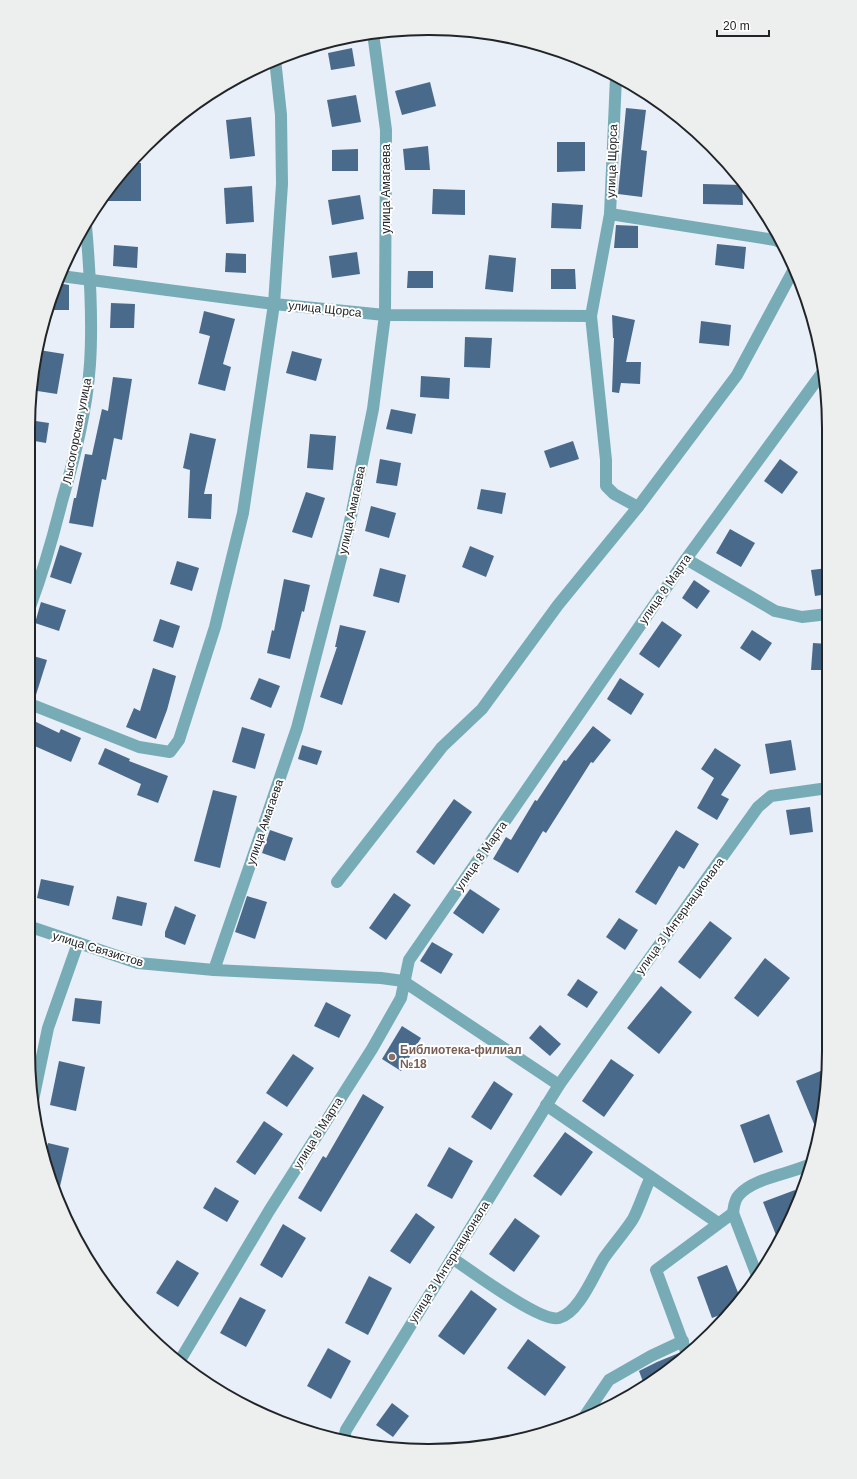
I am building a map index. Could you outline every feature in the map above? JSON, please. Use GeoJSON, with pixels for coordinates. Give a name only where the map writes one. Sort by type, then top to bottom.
{"type":"FeatureCollection","features":[{"type":"Feature","properties":{"kind":"street","name":"улица Амагаева"},"geometry":{"type":"LineString","coordinates":[[214,970],[297,728],[348,531],[373,409],[385,315],[386,130],[374,39]]}},
{"type":"Feature","properties":{"kind":"street"},"geometry":{"type":"LineString","coordinates":[[35,706],[140,747],[170,752],[179,740],[215,627],[243,513],[274,304],[282,184],[281,115],[276,66]]}},
{"type":"Feature","properties":{"kind":"street","name":"улица Щорса"},"geometry":{"type":"LineString","coordinates":[[616,83],[610,214],[591,316],[606,460],[606,486],[614,494],[638,507]]}},
{"type":"Feature","properties":{"kind":"street"},"geometry":{"type":"LineString","coordinates":[[610,214],[773,240]]}},
{"type":"Feature","properties":{"kind":"street","name":"Лысогорская улица"},"geometry":{"type":"LineString","coordinates":[[35,594],[43,572],[71,470],[83,415],[90,365],[91,280],[87,234]]}},
{"type":"Feature","properties":{"kind":"street"},"geometry":{"type":"LineString","coordinates":[[337,882],[442,747],[482,709],[558,605],[638,507],[737,374],[791,275]]}},
{"type":"Feature","properties":{"kind":"street","name":"улица Щорса"},"geometry":{"type":"LineString","coordinates":[[66,277],[274,304],[385,315],[591,316]]}},
{"type":"Feature","properties":{"kind":"street","name":"улица 8 Марта"},"geometry":{"type":"LineString","coordinates":[[182,1357],[269,1211],[372,1049],[400,998],[409,960],[686,559],[819,377]]}},
{"type":"Feature","properties":{"kind":"street"},"geometry":{"type":"LineString","coordinates":[[686,559],[775,611],[802,616],[822,614]]}},
{"type":"Feature","properties":{"kind":"street","name":"улица 3 Интернационала"},"geometry":{"type":"LineString","coordinates":[[345,1435],[346,1430],[559,1085],[758,807],[771,796],[822,789]]}},
{"type":"Feature","properties":{"kind":"street","name":"улица Связистов"},"geometry":{"type":"LineString","coordinates":[[35,929],[138,963],[214,970],[381,978],[403,981]]}},
{"type":"Feature","properties":{"kind":"street"},"geometry":{"type":"LineString","coordinates":[[37,1083],[48,1028],[78,943]]}},
{"type":"Feature","properties":{"kind":"street"},"geometry":{"type":"LineString","coordinates":[[403,981],[559,1085]]}},
{"type":"Feature","properties":{"kind":"street"},"geometry":{"type":"LineString","coordinates":[[546,1105],[718,1224]]}},
{"type":"Feature","properties":{"kind":"street"},"geometry":{"type":"LineString","coordinates":[[686,1348],[656,1270],[733,1213],[738,1196],[744,1190],[755,1184],[804,1166]]}},
{"type":"Feature","properties":{"kind":"street"},"geometry":{"type":"LineString","coordinates":[[452,1258],[532,1310],[547,1318],[559,1319],[570,1312],[577,1303],[605,1258],[633,1218],[651,1177]]}},
{"type":"Feature","properties":{"kind":"street"},"geometry":{"type":"LineString","coordinates":[[733,1213],[755,1270]]}},
{"type":"Feature","properties":{"kind":"street"},"geometry":{"type":"LineString","coordinates":[[598,1405],[609,1380],[651,1356],[683,1341]]}},
{"type":"Feature","properties":{"kind":"building"},"geometry":{"type":"Polygon","coordinates":[[[352,48],[355,66],[331,70],[328,53],[352,48]]]}},
{"type":"Feature","properties":{"kind":"building"},"geometry":{"type":"Polygon","coordinates":[[[430,82],[436,106],[402,115],[395,91],[430,82]]]}},
{"type":"Feature","properties":{"kind":"building"},"geometry":{"type":"Polygon","coordinates":[[[356,95],[361,122],[332,127],[327,100],[356,95]]]}},
{"type":"Feature","properties":{"kind":"building"},"geometry":{"type":"Polygon","coordinates":[[[626,108],[646,110],[641,150],[647,151],[642,197],[618,194],[626,108]]]}},
{"type":"Feature","properties":{"kind":"building"},"geometry":{"type":"Polygon","coordinates":[[[251,117],[255,156],[230,159],[226,120],[251,117]]]}},
{"type":"Feature","properties":{"kind":"building"},"geometry":{"type":"Polygon","coordinates":[[[557,142],[585,142],[585,171],[557,172],[557,142]]]}},
{"type":"Feature","properties":{"kind":"building"},"geometry":{"type":"Polygon","coordinates":[[[428,146],[430,170],[405,170],[403,149],[428,146]]]}},
{"type":"Feature","properties":{"kind":"building"},"geometry":{"type":"Polygon","coordinates":[[[358,149],[358,171],[332,171],[332,150],[358,149]]]}},
{"type":"Feature","properties":{"kind":"building"},"geometry":{"type":"Polygon","coordinates":[[[138,163],[141,163],[141,201],[107,201],[138,163]]]}},
{"type":"Feature","properties":{"kind":"building"},"geometry":{"type":"Polygon","coordinates":[[[703,184],[738,185],[742,191],[743,205],[703,204],[703,184]]]}},
{"type":"Feature","properties":{"kind":"building"},"geometry":{"type":"Polygon","coordinates":[[[252,186],[254,222],[226,224],[224,188],[252,186]]]}},
{"type":"Feature","properties":{"kind":"building"},"geometry":{"type":"Polygon","coordinates":[[[433,189],[465,190],[465,215],[432,214],[433,189]]]}},
{"type":"Feature","properties":{"kind":"building"},"geometry":{"type":"Polygon","coordinates":[[[360,195],[364,219],[332,225],[328,200],[360,195]]]}},
{"type":"Feature","properties":{"kind":"building"},"geometry":{"type":"Polygon","coordinates":[[[552,203],[583,205],[581,229],[551,228],[552,203]]]}},
{"type":"Feature","properties":{"kind":"building"},"geometry":{"type":"Polygon","coordinates":[[[616,225],[638,226],[638,248],[614,248],[616,225]]]}},
{"type":"Feature","properties":{"kind":"building"},"geometry":{"type":"Polygon","coordinates":[[[717,244],[746,247],[744,269],[715,265],[717,244]]]}},
{"type":"Feature","properties":{"kind":"building"},"geometry":{"type":"Polygon","coordinates":[[[114,245],[138,247],[137,268],[113,266],[114,245]]]}},
{"type":"Feature","properties":{"kind":"building"},"geometry":{"type":"Polygon","coordinates":[[[357,252],[360,274],[332,278],[329,256],[357,252]]]}},
{"type":"Feature","properties":{"kind":"building"},"geometry":{"type":"Polygon","coordinates":[[[226,253],[246,254],[246,273],[225,272],[226,253]]]}},
{"type":"Feature","properties":{"kind":"building"},"geometry":{"type":"Polygon","coordinates":[[[489,255],[516,258],[513,292],[485,289],[489,255]]]}},
{"type":"Feature","properties":{"kind":"building"},"geometry":{"type":"Polygon","coordinates":[[[551,269],[575,269],[576,289],[551,289],[551,269]]]}},
{"type":"Feature","properties":{"kind":"building"},"geometry":{"type":"Polygon","coordinates":[[[408,271],[433,271],[433,288],[407,288],[408,271]]]}},
{"type":"Feature","properties":{"kind":"building"},"geometry":{"type":"Polygon","coordinates":[[[63,284],[69,285],[69,310],[53,310],[63,284]]]}},
{"type":"Feature","properties":{"kind":"building"},"geometry":{"type":"Polygon","coordinates":[[[111,303],[135,304],[134,328],[110,328],[111,303]]]}},
{"type":"Feature","properties":{"kind":"building"},"geometry":{"type":"Polygon","coordinates":[[[204,311],[235,319],[223,364],[231,367],[225,391],[198,384],[210,336],[199,333],[204,311]]]}},
{"type":"Feature","properties":{"kind":"building"},"geometry":{"type":"Polygon","coordinates":[[[612,315],[635,320],[626,362],[641,362],[640,384],[621,383],[619,393],[612,392],[614,338],[612,315]]]}},
{"type":"Feature","properties":{"kind":"building"},"geometry":{"type":"Polygon","coordinates":[[[701,321],[731,325],[729,346],[699,343],[701,321]]]}},
{"type":"Feature","properties":{"kind":"building"},"geometry":{"type":"Polygon","coordinates":[[[465,337],[492,338],[490,368],[464,367],[465,337]]]}},
{"type":"Feature","properties":{"kind":"building"},"geometry":{"type":"Polygon","coordinates":[[[43,351],[64,354],[57,394],[37,391],[43,351]]]}},
{"type":"Feature","properties":{"kind":"building"},"geometry":{"type":"Polygon","coordinates":[[[292,351],[322,359],[316,381],[286,373],[292,351]]]}},
{"type":"Feature","properties":{"kind":"building"},"geometry":{"type":"Polygon","coordinates":[[[421,376],[450,378],[449,399],[420,397],[421,376]]]}},
{"type":"Feature","properties":{"kind":"building"},"geometry":{"type":"Polygon","coordinates":[[[113,377],[132,379],[122,440],[114,438],[106,480],[102,479],[93,527],[69,523],[85,454],[92,455],[102,409],[108,411],[113,377]]]}},
{"type":"Feature","properties":{"kind":"building"},"geometry":{"type":"Polygon","coordinates":[[[391,409],[416,414],[412,434],[386,429],[391,409]]]}},
{"type":"Feature","properties":{"kind":"building"},"geometry":{"type":"Polygon","coordinates":[[[35,421],[49,423],[46,443],[35,441],[35,421]]]}},
{"type":"Feature","properties":{"kind":"building"},"geometry":{"type":"Polygon","coordinates":[[[190,433],[216,439],[204,494],[212,494],[211,519],[188,518],[190,470],[183,468],[190,433]]]}},
{"type":"Feature","properties":{"kind":"building"},"geometry":{"type":"Polygon","coordinates":[[[310,434],[336,436],[333,470],[307,468],[310,434]]]}},
{"type":"Feature","properties":{"kind":"building"},"geometry":{"type":"Polygon","coordinates":[[[573,441],[579,459],[550,468],[544,451],[573,441]]]}},
{"type":"Feature","properties":{"kind":"building"},"geometry":{"type":"Polygon","coordinates":[[[380,459],[401,463],[397,486],[376,483],[380,459]]]}},
{"type":"Feature","properties":{"kind":"building"},"geometry":{"type":"Polygon","coordinates":[[[780,459],[798,472],[782,494],[764,481],[780,459]]]}},
{"type":"Feature","properties":{"kind":"building"},"geometry":{"type":"Polygon","coordinates":[[[481,489],[506,493],[502,514],[477,509],[481,489]]]}},
{"type":"Feature","properties":{"kind":"building"},"geometry":{"type":"Polygon","coordinates":[[[306,492],[325,498],[312,538],[292,532],[306,492]]]}},
{"type":"Feature","properties":{"kind":"building"},"geometry":{"type":"Polygon","coordinates":[[[371,506],[396,513],[389,538],[365,531],[371,506]]]}},
{"type":"Feature","properties":{"kind":"building"},"geometry":{"type":"Polygon","coordinates":[[[730,529],[755,543],[741,567],[716,553],[730,529]]]}},
{"type":"Feature","properties":{"kind":"building"},"geometry":{"type":"Polygon","coordinates":[[[60,545],[82,553],[71,584],[50,577],[60,545]]]}},
{"type":"Feature","properties":{"kind":"building"},"geometry":{"type":"Polygon","coordinates":[[[470,546],[494,556],[486,577],[462,567],[470,546]]]}},
{"type":"Feature","properties":{"kind":"building"},"geometry":{"type":"Polygon","coordinates":[[[177,561],[199,568],[192,591],[170,584],[177,561]]]}},
{"type":"Feature","properties":{"kind":"building"},"geometry":{"type":"Polygon","coordinates":[[[380,568],[406,575],[399,603],[373,596],[380,568]]]}},
{"type":"Feature","properties":{"kind":"building"},"geometry":{"type":"Polygon","coordinates":[[[822,569],[822,595],[815,596],[811,570],[822,569]]]}},
{"type":"Feature","properties":{"kind":"building"},"geometry":{"type":"Polygon","coordinates":[[[284,579],[310,585],[304,612],[302,611],[290,659],[267,653],[272,630],[274,631],[284,579]]]}},
{"type":"Feature","properties":{"kind":"building"},"geometry":{"type":"Polygon","coordinates":[[[694,580],[710,591],[697,609],[682,598],[694,580]]]}},
{"type":"Feature","properties":{"kind":"building"},"geometry":{"type":"Polygon","coordinates":[[[41,602],[66,610],[59,631],[35,623],[41,602]]]}},
{"type":"Feature","properties":{"kind":"building"},"geometry":{"type":"Polygon","coordinates":[[[160,619],[180,626],[173,648],[153,641],[160,619]]]}},
{"type":"Feature","properties":{"kind":"building"},"geometry":{"type":"Polygon","coordinates":[[[662,621],[682,635],[659,668],[639,654],[662,621]]]}},
{"type":"Feature","properties":{"kind":"building"},"geometry":{"type":"Polygon","coordinates":[[[340,625],[366,631],[342,705],[320,697],[337,647],[335,647],[340,625]]]}},
{"type":"Feature","properties":{"kind":"building"},"geometry":{"type":"Polygon","coordinates":[[[752,630],[772,643],[760,661],[740,648],[752,630]]]}},
{"type":"Feature","properties":{"kind":"building"},"geometry":{"type":"Polygon","coordinates":[[[813,643],[822,644],[822,670],[811,670],[813,643]]]}},
{"type":"Feature","properties":{"kind":"building"},"geometry":{"type":"Polygon","coordinates":[[[35,656],[47,660],[35,698],[35,656]]]}},
{"type":"Feature","properties":{"kind":"building"},"geometry":{"type":"Polygon","coordinates":[[[153,668],[176,676],[167,710],[156,739],[126,727],[134,708],[140,711],[153,668]]]}},
{"type":"Feature","properties":{"kind":"building"},"geometry":{"type":"Polygon","coordinates":[[[259,678],[280,686],[271,708],[250,699],[259,678]]]}},
{"type":"Feature","properties":{"kind":"building"},"geometry":{"type":"Polygon","coordinates":[[[620,678],[644,694],[631,715],[607,699],[620,678]]]}},
{"type":"Feature","properties":{"kind":"building"},"geometry":{"type":"Polygon","coordinates":[[[35,721],[59,733],[61,729],[81,738],[71,762],[35,746],[35,721]]]}},
{"type":"Feature","properties":{"kind":"building"},"geometry":{"type":"Polygon","coordinates":[[[593,726],[611,740],[593,763],[591,762],[546,833],[543,831],[518,873],[493,859],[506,837],[511,840],[535,800],[537,801],[564,760],[566,761],[593,726]]]}},
{"type":"Feature","properties":{"kind":"building"},"geometry":{"type":"Polygon","coordinates":[[[242,727],[265,734],[255,769],[232,762],[242,727]]]}},
{"type":"Feature","properties":{"kind":"building"},"geometry":{"type":"Polygon","coordinates":[[[791,740],[796,770],[770,774],[765,744],[791,740]]]}},
{"type":"Feature","properties":{"kind":"building"},"geometry":{"type":"Polygon","coordinates":[[[302,745],[322,751],[317,765],[298,759],[302,745]]]}},
{"type":"Feature","properties":{"kind":"building"},"geometry":{"type":"Polygon","coordinates":[[[105,748],[130,759],[129,761],[168,776],[158,803],[137,795],[141,784],[98,764],[105,748]]]}},
{"type":"Feature","properties":{"kind":"building"},"geometry":{"type":"Polygon","coordinates":[[[715,748],[741,765],[721,795],[729,799],[717,820],[697,808],[714,778],[701,769],[715,748]]]}},
{"type":"Feature","properties":{"kind":"building"},"geometry":{"type":"Polygon","coordinates":[[[213,790],[237,796],[220,868],[194,861],[213,790]]]}},
{"type":"Feature","properties":{"kind":"building"},"geometry":{"type":"Polygon","coordinates":[[[454,799],[472,812],[434,865],[416,852],[454,799]]]}},
{"type":"Feature","properties":{"kind":"building"},"geometry":{"type":"Polygon","coordinates":[[[810,807],[813,832],[790,835],[786,810],[810,807]]]}},
{"type":"Feature","properties":{"kind":"building"},"geometry":{"type":"Polygon","coordinates":[[[270,830],[293,838],[285,861],[262,853],[270,830]]]}},
{"type":"Feature","properties":{"kind":"building"},"geometry":{"type":"Polygon","coordinates":[[[676,830],[699,844],[684,869],[679,866],[656,905],[635,892],[676,830]]]}},
{"type":"Feature","properties":{"kind":"building"},"geometry":{"type":"Polygon","coordinates":[[[41,879],[74,886],[69,906],[37,898],[41,879]]]}},
{"type":"Feature","properties":{"kind":"building"},"geometry":{"type":"Polygon","coordinates":[[[470,889],[500,909],[483,934],[453,913],[470,889]]]}},
{"type":"Feature","properties":{"kind":"building"},"geometry":{"type":"Polygon","coordinates":[[[394,893],[411,905],[386,940],[369,928],[394,893]]]}},
{"type":"Feature","properties":{"kind":"building"},"geometry":{"type":"Polygon","coordinates":[[[117,896],[147,903],[142,926],[112,919],[117,896]]]}},
{"type":"Feature","properties":{"kind":"building"},"geometry":{"type":"Polygon","coordinates":[[[247,896],[267,902],[255,939],[235,932],[247,896]]]}},
{"type":"Feature","properties":{"kind":"building"},"geometry":{"type":"Polygon","coordinates":[[[175,906],[196,915],[185,945],[165,937],[165,932],[175,906]]]}},
{"type":"Feature","properties":{"kind":"building"},"geometry":{"type":"Polygon","coordinates":[[[619,918],[638,930],[625,950],[606,937],[619,918]]]}},
{"type":"Feature","properties":{"kind":"building"},"geometry":{"type":"Polygon","coordinates":[[[710,921],[732,938],[700,979],[678,962],[710,921]]]}},
{"type":"Feature","properties":{"kind":"building"},"geometry":{"type":"Polygon","coordinates":[[[432,942],[453,954],[441,974],[420,961],[432,942]]]}},
{"type":"Feature","properties":{"kind":"building"},"geometry":{"type":"Polygon","coordinates":[[[765,958],[790,978],[758,1017],[734,998],[765,958]]]}},
{"type":"Feature","properties":{"kind":"building"},"geometry":{"type":"Polygon","coordinates":[[[578,979],[598,992],[587,1008],[567,995],[578,979]]]}},
{"type":"Feature","properties":{"kind":"building"},"geometry":{"type":"Polygon","coordinates":[[[661,986],[692,1012],[659,1054],[627,1028],[661,986]]]}},
{"type":"Feature","properties":{"kind":"building"},"geometry":{"type":"Polygon","coordinates":[[[75,998],[102,1001],[100,1024],[72,1021],[75,998]]]}},
{"type":"Feature","properties":{"kind":"building"},"geometry":{"type":"Polygon","coordinates":[[[326,1002],[351,1015],[339,1038],[314,1026],[326,1002]]]}},
{"type":"Feature","properties":{"kind":"building"},"geometry":{"type":"Polygon","coordinates":[[[540,1025],[561,1044],[550,1056],[529,1038],[540,1025]]]}},
{"type":"Feature","properties":{"kind":"building"},"geometry":{"type":"Polygon","coordinates":[[[402,1026],[421,1038],[401,1071],[382,1059],[402,1026]]]}},
{"type":"Feature","properties":{"kind":"building"},"geometry":{"type":"Polygon","coordinates":[[[293,1054],[314,1068],[287,1107],[266,1093],[293,1054]]]}},
{"type":"Feature","properties":{"kind":"building"},"geometry":{"type":"Polygon","coordinates":[[[611,1059],[634,1075],[604,1117],[582,1101],[611,1059]]]}},
{"type":"Feature","properties":{"kind":"building"},"geometry":{"type":"Polygon","coordinates":[[[59,1061],[85,1067],[76,1111],[50,1105],[59,1061]]]}},
{"type":"Feature","properties":{"kind":"building"},"geometry":{"type":"Polygon","coordinates":[[[821,1071],[819,1102],[814,1125],[796,1081],[821,1071]]]}},
{"type":"Feature","properties":{"kind":"building"},"geometry":{"type":"Polygon","coordinates":[[[494,1081],[513,1094],[491,1130],[471,1117],[494,1081]]]}},
{"type":"Feature","properties":{"kind":"building"},"geometry":{"type":"Polygon","coordinates":[[[363,1094],[384,1107],[321,1212],[298,1198],[323,1156],[326,1158],[363,1094]]]}},
{"type":"Feature","properties":{"kind":"building"},"geometry":{"type":"Polygon","coordinates":[[[769,1114],[783,1152],[754,1163],[740,1125],[769,1114]]]}},
{"type":"Feature","properties":{"kind":"building"},"geometry":{"type":"Polygon","coordinates":[[[264,1121],[283,1134],[255,1175],[236,1162],[264,1121]]]}},
{"type":"Feature","properties":{"kind":"building"},"geometry":{"type":"Polygon","coordinates":[[[565,1132],[593,1152],[561,1196],[533,1176],[565,1132]]]}},
{"type":"Feature","properties":{"kind":"building"},"geometry":{"type":"Polygon","coordinates":[[[48,1143],[69,1148],[60,1187],[48,1152],[48,1143]]]}},
{"type":"Feature","properties":{"kind":"building"},"geometry":{"type":"Polygon","coordinates":[[[449,1147],[473,1161],[452,1199],[427,1186],[449,1147]]]}},
{"type":"Feature","properties":{"kind":"building"},"geometry":{"type":"Polygon","coordinates":[[[215,1187],[239,1201],[227,1222],[203,1208],[215,1187]]]}},
{"type":"Feature","properties":{"kind":"building"},"geometry":{"type":"Polygon","coordinates":[[[795,1190],[792,1201],[776,1234],[763,1202],[795,1190]]]}},
{"type":"Feature","properties":{"kind":"building"},"geometry":{"type":"Polygon","coordinates":[[[416,1213],[435,1227],[410,1264],[390,1251],[416,1213]]]}},
{"type":"Feature","properties":{"kind":"building"},"geometry":{"type":"Polygon","coordinates":[[[515,1218],[540,1236],[514,1272],[489,1254],[515,1218]]]}},
{"type":"Feature","properties":{"kind":"building"},"geometry":{"type":"Polygon","coordinates":[[[283,1224],[306,1238],[282,1278],[260,1265],[283,1224]]]}},
{"type":"Feature","properties":{"kind":"building"},"geometry":{"type":"Polygon","coordinates":[[[177,1260],[199,1273],[178,1307],[156,1293],[177,1260]]]}},
{"type":"Feature","properties":{"kind":"building"},"geometry":{"type":"Polygon","coordinates":[[[727,1265],[738,1293],[719,1315],[712,1318],[697,1277],[727,1265]]]}},
{"type":"Feature","properties":{"kind":"building"},"geometry":{"type":"Polygon","coordinates":[[[369,1276],[392,1288],[368,1335],[345,1323],[369,1276]]]}},
{"type":"Feature","properties":{"kind":"building"},"geometry":{"type":"Polygon","coordinates":[[[471,1290],[497,1309],[464,1355],[438,1336],[471,1290]]]}},
{"type":"Feature","properties":{"kind":"building"},"geometry":{"type":"Polygon","coordinates":[[[240,1297],[266,1310],[246,1347],[220,1333],[240,1297]]]}},
{"type":"Feature","properties":{"kind":"building"},"geometry":{"type":"Polygon","coordinates":[[[528,1339],[566,1367],[545,1396],[507,1368],[528,1339]]]}},
{"type":"Feature","properties":{"kind":"building"},"geometry":{"type":"Polygon","coordinates":[[[328,1348],[351,1361],[331,1399],[307,1386],[328,1348]]]}},
{"type":"Feature","properties":{"kind":"building"},"geometry":{"type":"Polygon","coordinates":[[[679,1353],[643,1381],[639,1371],[679,1353]]]}},
{"type":"Feature","properties":{"kind":"building"},"geometry":{"type":"Polygon","coordinates":[[[392,1403],[409,1416],[393,1437],[376,1425],[392,1403]]]}},
{"type":"Feature","properties":{"kind":"place","name":"Библиотека-филиал №18"},"geometry":{"type":"Point","coordinates":[392,1057]}}]}
